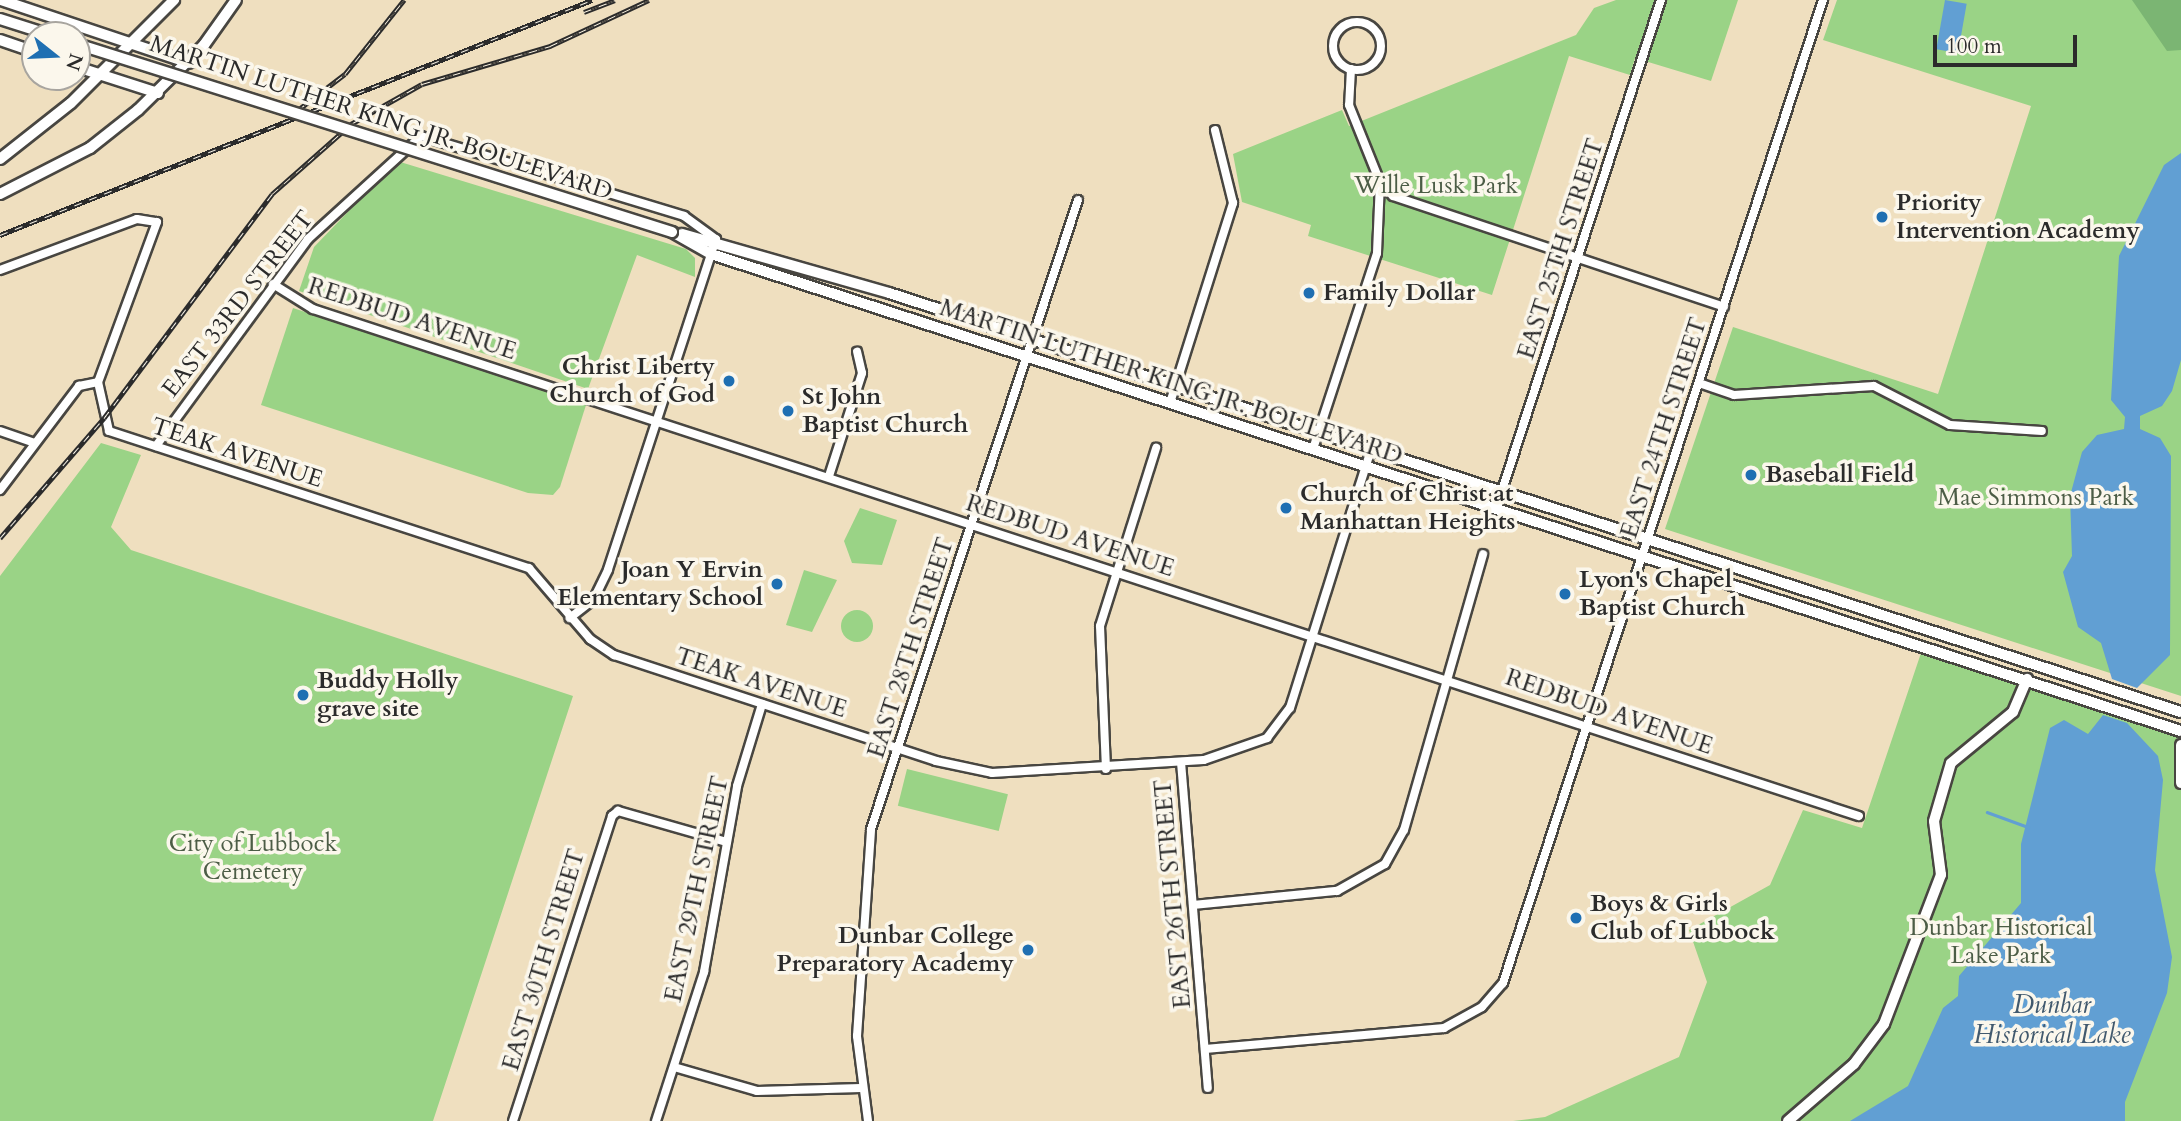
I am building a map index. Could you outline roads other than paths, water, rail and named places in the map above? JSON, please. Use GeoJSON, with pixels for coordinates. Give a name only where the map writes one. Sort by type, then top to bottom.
{"type":"FeatureCollection","features":[{"type":"Feature","properties":{"kind":"main road"},"geometry":{"type":"LineString","coordinates":[[1,0],[188,63]]}},
{"type":"Feature","properties":{"kind":"main road"},"geometry":{"type":"LineString","coordinates":[[0,159],[134,45],[174,0]]}},
{"type":"Feature","properties":{"kind":"main road"},"geometry":{"type":"LineString","coordinates":[[0,194],[89,148],[158,93],[188,63],[236,0]]}},
{"type":"Feature","properties":{"kind":"main road"},"geometry":{"type":"LineString","coordinates":[[0,19],[21,26]]}},
{"type":"Feature","properties":{"kind":"main road"},"geometry":{"type":"LineString","coordinates":[[0,40],[21,47]]}},
{"type":"Feature","properties":{"kind":"main road","name":"MARTIN LUTHER KING JR. BOULEVARD"},"geometry":{"type":"LineString","coordinates":[[91,48],[672,232],[716,239],[2181,712]]}},
{"type":"Feature","properties":{"kind":"main road"},"geometry":{"type":"LineString","coordinates":[[91,72],[158,93]]}},
{"type":"Feature","properties":{"kind":"main road","name":"MARTIN LUTHER KING JR. BOULEVARD"},"geometry":{"type":"LineString","coordinates":[[672,232],[711,254],[2181,731]]}},
{"type":"Feature","properties":{"kind":"street","name":"EAST 25TH STREET"},"geometry":{"type":"LineString","coordinates":[[1496,509],[1661,0]]}},
{"type":"Feature","properties":{"kind":"street","name":"EAST 24TH STREET"},"geometry":{"type":"LineString","coordinates":[[1205,1049],[1427,1031],[1470,1015],[1494,995],[1516,957],[1587,724],[1824,0]]}},
{"type":"Feature","properties":{"kind":"street"},"geometry":{"type":"LineString","coordinates":[[1364,23],[1379,36],[1380,53],[1371,65],[1351,68],[1336,55],[1335,38],[1346,24],[1364,23]]}},
{"type":"Feature","properties":{"kind":"street"},"geometry":{"type":"LineString","coordinates":[[1313,449],[1377,253],[1380,182],[1349,105],[1351,68]]}},
{"type":"Feature","properties":{"kind":"street"},"geometry":{"type":"LineString","coordinates":[[1170,403],[1233,203],[1215,130]]}},
{"type":"Feature","properties":{"kind":"street","name":"EAST 33RD STREET"},"geometry":{"type":"LineString","coordinates":[[156,446],[308,239],[421,136],[675,213],[716,239]]}},
{"type":"Feature","properties":{"kind":"street"},"geometry":{"type":"LineString","coordinates":[[1380,182],[1401,200],[1724,306]]}},
{"type":"Feature","properties":{"kind":"street","name":"EAST 28TH STREET"},"geometry":{"type":"LineString","coordinates":[[868,1121],[861,1088],[864,872],[897,748],[1078,201]]}},
{"type":"Feature","properties":{"kind":"street"},"geometry":{"type":"LineString","coordinates":[[0,270],[137,219],[157,222],[98,382],[79,386],[0,489]]}},
{"type":"Feature","properties":{"kind":"street"},"geometry":{"type":"LineString","coordinates":[[570,618],[601,587],[716,239]]}},
{"type":"Feature","properties":{"kind":"street","name":"REDBUD AVENUE"},"geometry":{"type":"LineString","coordinates":[[273,284],[313,309],[1587,724],[1859,816]]}},
{"type":"Feature","properties":{"kind":"street"},"geometry":{"type":"LineString","coordinates":[[829,476],[862,373],[857,352]]}},
{"type":"Feature","properties":{"kind":"street","name":"TEAK AVENUE"},"geometry":{"type":"LineString","coordinates":[[98,382],[109,431],[529,568],[584,633],[614,655],[897,748],[992,773],[1106,769],[1181,762]]}},
{"type":"Feature","properties":{"kind":"street"},"geometry":{"type":"LineString","coordinates":[[1699,383],[1734,395],[1874,386],[1950,425],[2042,431]]}},
{"type":"Feature","properties":{"kind":"street"},"geometry":{"type":"LineString","coordinates":[[0,431],[34,443]]}},
{"type":"Feature","properties":{"kind":"street"},"geometry":{"type":"LineString","coordinates":[[1106,769],[1097,647],[1115,572],[1156,448]]}},
{"type":"Feature","properties":{"kind":"street","name":"EAST 26TH STREET"},"geometry":{"type":"LineString","coordinates":[[1208,1088],[1181,762],[1228,756],[1267,738],[1290,708],[1371,449]]}},
{"type":"Feature","properties":{"kind":"street"},"geometry":{"type":"LineString","coordinates":[[1193,905],[1325,894],[1376,873],[1400,840],[1483,554]]}},
{"type":"Feature","properties":{"kind":"street"},"geometry":{"type":"LineString","coordinates":[[1788,1121],[1854,1064],[1884,1024],[1941,875],[1934,821],[1951,763],[2013,712],[2027,680]]}},
{"type":"Feature","properties":{"kind":"street","name":"EAST 29TH STREET"},"geometry":{"type":"LineString","coordinates":[[656,1121],[704,972],[727,842],[762,704]]}},
{"type":"Feature","properties":{"kind":"street"},"geometry":{"type":"LineString","coordinates":[[2181,745],[2181,783]]}},
{"type":"Feature","properties":{"kind":"street","name":"EAST 30TH STREET"},"geometry":{"type":"LineString","coordinates":[[513,1121],[615,813],[727,842]]}},
{"type":"Feature","properties":{"kind":"street"},"geometry":{"type":"LineString","coordinates":[[674,1067],[747,1090],[861,1088]]}},
{"type":"Feature","properties":{"kind":"water"},"geometry":{"type":"Polygon","coordinates":[[[1945,0],[1967,4],[1958,53],[1936,49],[1945,0]]]}},
{"type":"Feature","properties":{"kind":"water"},"geometry":{"type":"Polygon","coordinates":[[[2181,153],[2181,360],[2172,391],[2162,406],[2140,416],[2140,429],[2160,438],[2171,456],[2170,655],[2137,688],[2112,679],[2101,643],[2078,627],[2063,572],[2072,556],[2070,496],[2082,452],[2097,435],[2124,429],[2125,417],[2111,400],[2119,256],[2164,165],[2181,153]]]}},
{"type":"Feature","properties":{"kind":"water","name":"Dunbar Historical Lake"},"geometry":{"type":"Polygon","coordinates":[[[2103,715],[2127,723],[2158,756],[2163,780],[2155,870],[2172,957],[2167,993],[2125,1102],[2125,1121],[1850,1121],[1908,1086],[1943,1008],[1958,996],[1959,976],[2021,903],[2021,844],[2050,728],[2064,720],[2088,734],[2103,715]]]}},
{"type":"Feature","properties":{"kind":"waterway"},"geometry":{"type":"LineString","coordinates":[[1987,812],[2028,827]]}},
{"type":"Feature","properties":{"kind":"railway"},"geometry":{"type":"LineString","coordinates":[[298,110],[345,74],[404,0]]}},
{"type":"Feature","properties":{"kind":"railway"},"geometry":{"type":"LineString","coordinates":[[0,235],[592,0]]}},
{"type":"Feature","properties":{"kind":"railway"},"geometry":{"type":"LineString","coordinates":[[584,12],[615,0]]}},
{"type":"Feature","properties":{"kind":"railway"},"geometry":{"type":"LineString","coordinates":[[0,538],[104,418],[272,194],[351,124],[422,84],[550,46],[649,0]]}},
{"type":"Feature","properties":{"kind":"place","name":"Priority Intervention Academy"},"geometry":{"type":"Point","coordinates":[1882,217]}},
{"type":"Feature","properties":{"kind":"place","name":"Family Dollar"},"geometry":{"type":"Point","coordinates":[1309,293]}},
{"type":"Feature","properties":{"kind":"place","name":"Christ Liberty Church of God"},"geometry":{"type":"Point","coordinates":[729,381]}},
{"type":"Feature","properties":{"kind":"place","name":"St John Baptist Church"},"geometry":{"type":"Point","coordinates":[788,411]}},
{"type":"Feature","properties":{"kind":"place","name":"Baseball Field"},"geometry":{"type":"Point","coordinates":[1751,475]}},
{"type":"Feature","properties":{"kind":"place","name":"Church of Christ at Manhattan Heights"},"geometry":{"type":"Point","coordinates":[1286,508]}},
{"type":"Feature","properties":{"kind":"place","name":"Joan Y Ervin Elementary School"},"geometry":{"type":"Point","coordinates":[777,584]}},
{"type":"Feature","properties":{"kind":"place","name":"Lyon's Chapel Baptist Church"},"geometry":{"type":"Point","coordinates":[1565,594]}},
{"type":"Feature","properties":{"kind":"place","name":"Buddy Holly grave site"},"geometry":{"type":"Point","coordinates":[303,695]}},
{"type":"Feature","properties":{"kind":"place","name":"Boys & Girls Club of Lubbock"},"geometry":{"type":"Point","coordinates":[1576,918]}},
{"type":"Feature","properties":{"kind":"place","name":"Dunbar College Preparatory Academy"},"geometry":{"type":"Point","coordinates":[1028,950]}},
{"type":"Feature","properties":{"kind":"park label","name":"Wille Lusk Park"},"geometry":{"type":"Point","coordinates":[1436,186]}},
{"type":"Feature","properties":{"kind":"park label","name":"Mae Simmons Park"},"geometry":{"type":"Point","coordinates":[2036,498]}},
{"type":"Feature","properties":{"kind":"park label","name":"City of Lubbock Cemetery"},"geometry":{"type":"Point","coordinates":[253,858]}},
{"type":"Feature","properties":{"kind":"park label","name":"Dunbar Historical Lake Park"},"geometry":{"type":"Point","coordinates":[2001,942]}}]}
